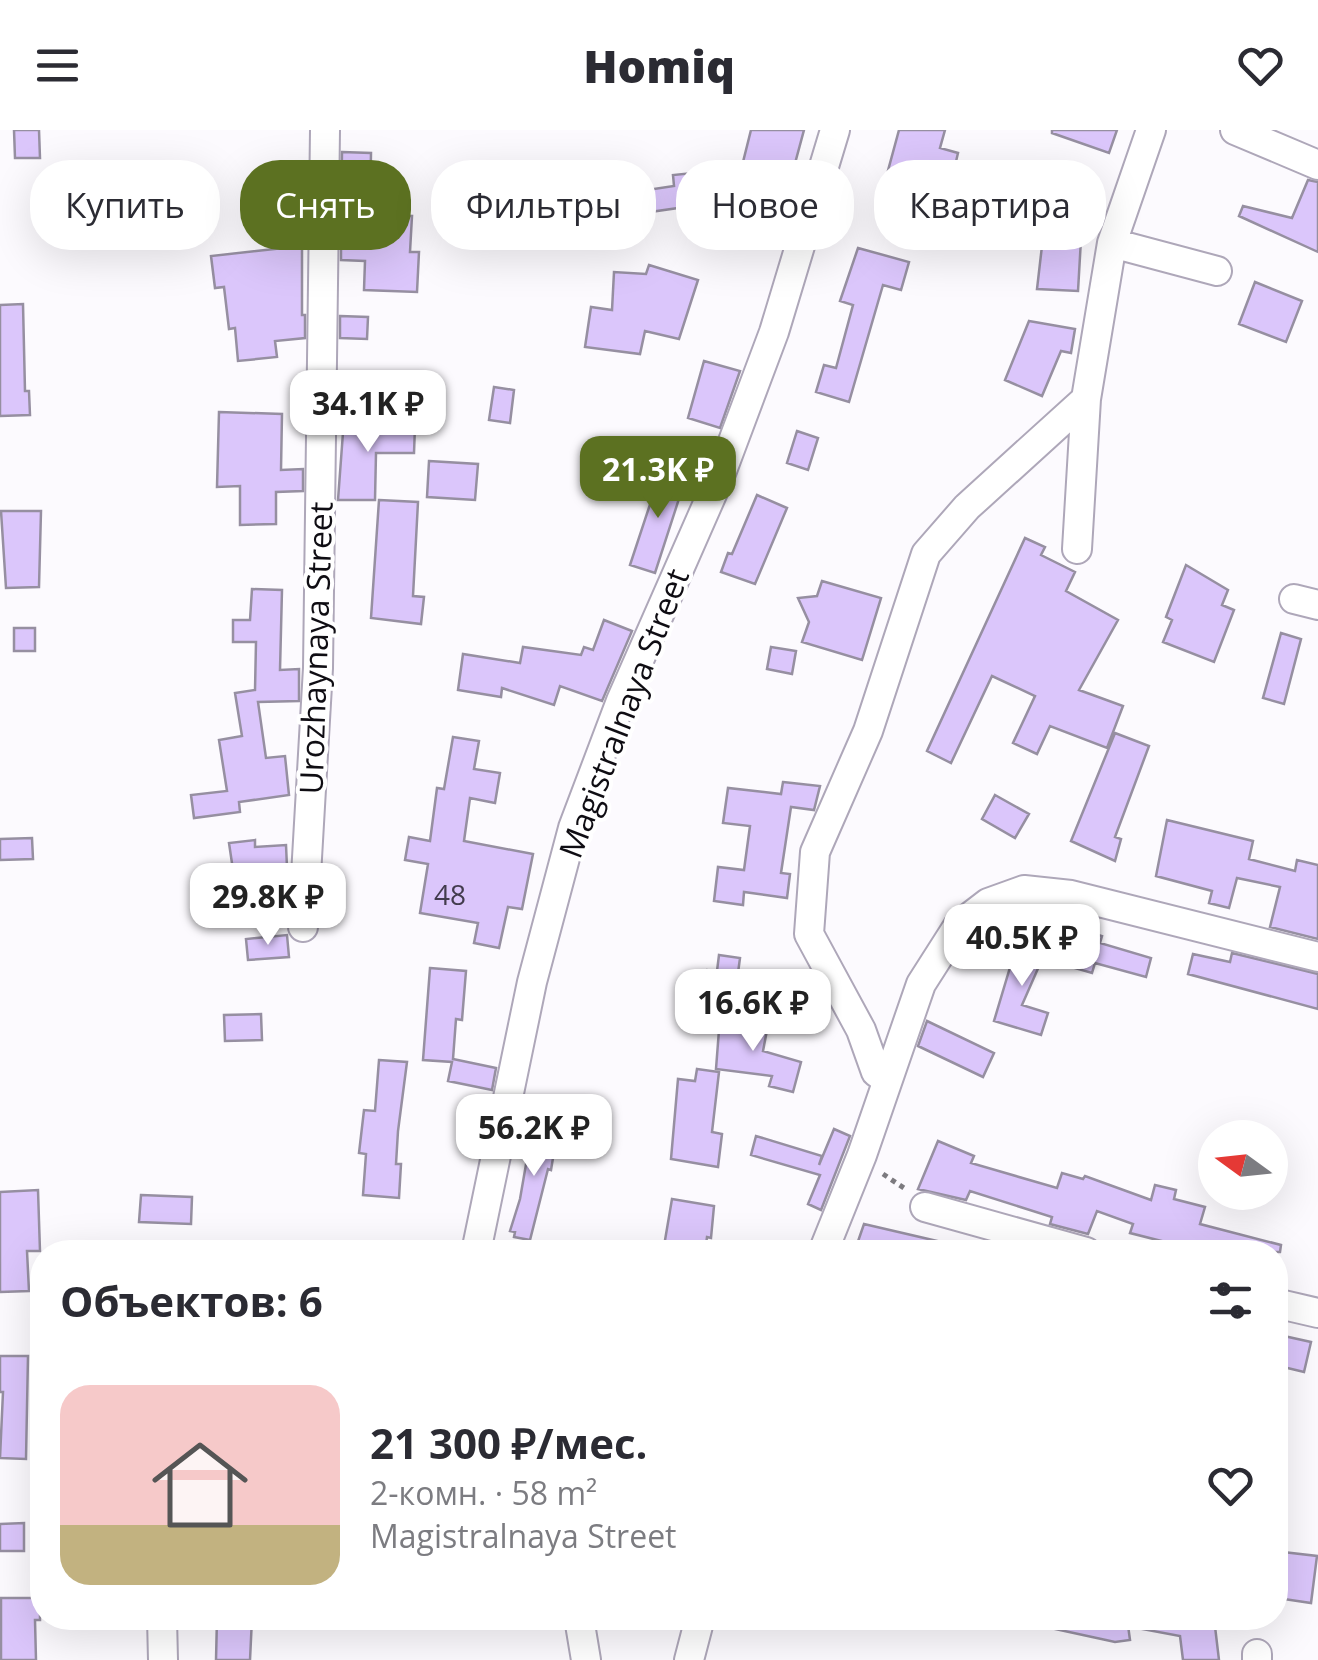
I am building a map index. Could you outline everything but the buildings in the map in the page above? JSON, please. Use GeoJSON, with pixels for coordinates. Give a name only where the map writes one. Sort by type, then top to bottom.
{"type":"FeatureCollection","features":[{"type":"Feature","properties":{"kind":"street","name":"Urozhaynaya Street"},"geometry":{"type":"LineString","coordinates":[[303,927],[318,668],[325,130]]}},
{"type":"Feature","properties":{"kind":"street","name":"Magistralnaya Street"},"geometry":{"type":"LineString","coordinates":[[478,1240],[532,982],[573,828],[621,701],[740,422],[774,332],[835,130]]}},
{"type":"Feature","properties":{"kind":"street"},"geometry":{"type":"LineString","coordinates":[[1076,549],[1086,399],[1112,244],[1152,130]]}},
{"type":"Feature","properties":{"kind":"street"},"geometry":{"type":"LineString","coordinates":[[1235,130],[1318,165]]}},
{"type":"Feature","properties":{"kind":"street"},"geometry":{"type":"LineString","coordinates":[[1112,244],[1217,271]]}},
{"type":"Feature","properties":{"kind":"street"},"geometry":{"type":"LineString","coordinates":[[887,1080],[876,1072],[860,1030],[809,934],[816,852],[868,731],[926,554],[967,506],[1086,399]]}},
{"type":"Feature","properties":{"kind":"street"},"geometry":{"type":"LineString","coordinates":[[828,1240],[862,1155],[921,984],[958,926],[988,903],[1024,890],[1071,895],[1318,957]]}},
{"type":"Feature","properties":{"kind":"street"},"geometry":{"type":"LineString","coordinates":[[925,1207],[1043,1240]]}},
{"type":"Feature","properties":{"kind":"street"},"geometry":{"type":"LineString","coordinates":[[1288,1306],[1318,1313]]}},
{"type":"Feature","properties":{"kind":"street"},"geometry":{"type":"LineString","coordinates":[[162,1630],[163,1660]]}},
{"type":"Feature","properties":{"kind":"street"},"geometry":{"type":"LineString","coordinates":[[581,1630],[586,1660]]}},
{"type":"Feature","properties":{"kind":"street"},"geometry":{"type":"LineString","coordinates":[[689,1660],[697,1630]]}},
{"type":"Feature","properties":{"kind":"path"},"geometry":{"type":"LineString","coordinates":[[862,1155],[887,1178],[916,1195],[925,1207]]}}]}
